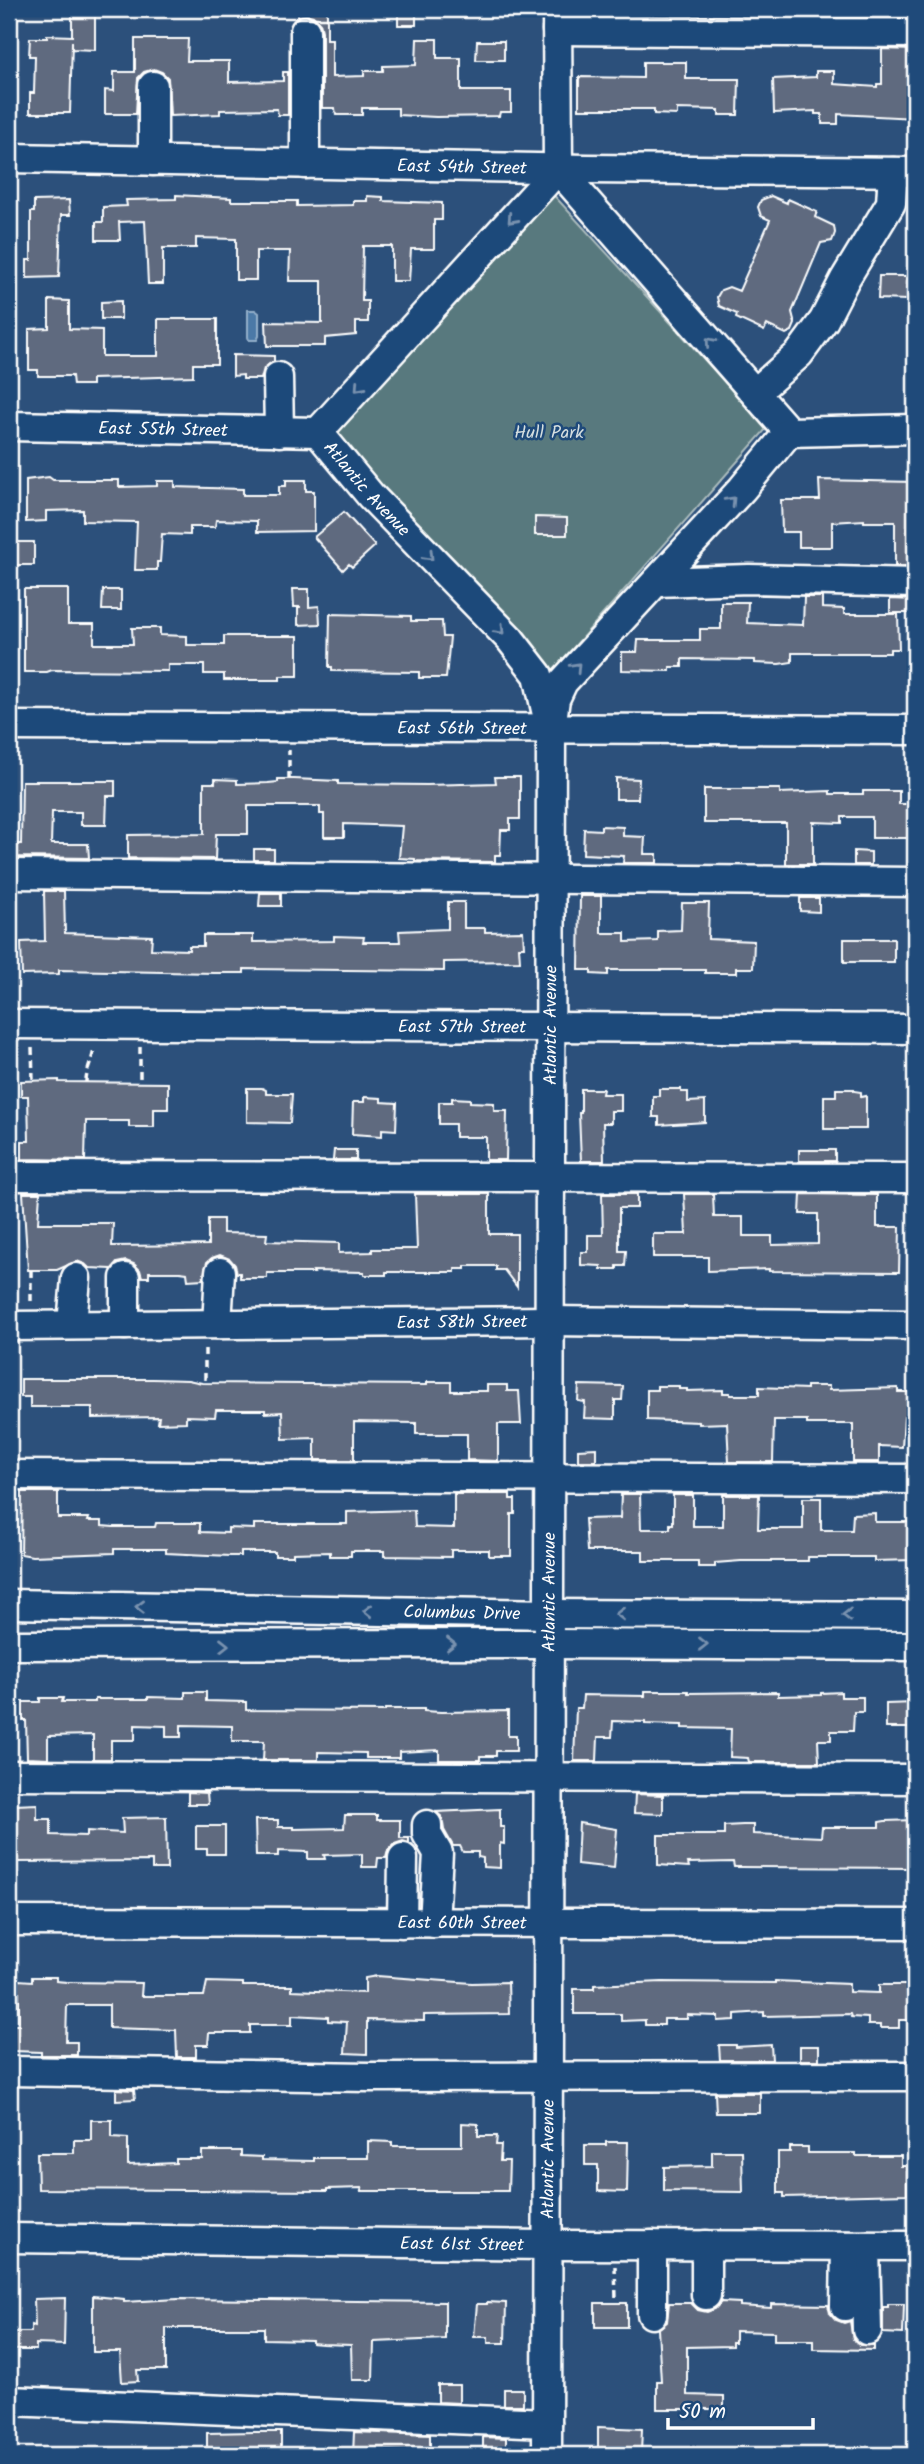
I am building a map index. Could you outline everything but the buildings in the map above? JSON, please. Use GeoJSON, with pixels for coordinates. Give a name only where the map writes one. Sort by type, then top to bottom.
{"type":"FeatureCollection","features":[{"type":"Feature","properties":{"kind":"street"},"geometry":{"type":"LineString","coordinates":[[915,33],[557,20],[558,169],[789,432],[915,429]]}},
{"type":"Feature","properties":{"kind":"street"},"geometry":{"type":"LineString","coordinates":[[305,31],[305,164]]}},
{"type":"Feature","properties":{"kind":"street"},"geometry":{"type":"LineString","coordinates":[[153,86],[153,161]]}},
{"type":"Feature","properties":{"kind":"street","name":"East 54th Street"},"geometry":{"type":"LineString","coordinates":[[9,158],[558,169],[904,172]]}},
{"type":"Feature","properties":{"kind":"street","name":"Atlantic Avenue"},"geometry":{"type":"LineString","coordinates":[[551,728],[538,675],[510,639],[372,496],[317,432],[558,169]]}},
{"type":"Feature","properties":{"kind":"street"},"geometry":{"type":"LineString","coordinates":[[755,393],[799,354],[824,320],[845,279],[891,203],[904,172]]}},
{"type":"Feature","properties":{"kind":"street"},"geometry":{"type":"LineString","coordinates":[[278,377],[279,432]]}},
{"type":"Feature","properties":{"kind":"street","name":"East 55th Street"},"geometry":{"type":"LineString","coordinates":[[9,426],[317,432]]}},
{"type":"Feature","properties":{"kind":"street","name":"Atlantic Avenue"},"geometry":{"type":"LineString","coordinates":[[547,2455],[551,728],[555,699],[563,682],[742,489],[789,432]]}},
{"type":"Feature","properties":{"kind":"street"},"geometry":{"type":"LineString","coordinates":[[656,582],[749,579],[915,583]]}},
{"type":"Feature","properties":{"kind":"street","name":"East 56th Street"},"geometry":{"type":"LineString","coordinates":[[9,726],[915,730]]}},
{"type":"Feature","properties":{"kind":"street"},"geometry":{"type":"LineString","coordinates":[[9,874],[915,881]]}},
{"type":"Feature","properties":{"kind":"street","name":"East 57th Street"},"geometry":{"type":"LineString","coordinates":[[20,1024],[915,1028]]}},
{"type":"Feature","properties":{"kind":"street"},"geometry":{"type":"LineString","coordinates":[[9,1176],[915,1178]]}},
{"type":"Feature","properties":{"kind":"street"},"geometry":{"type":"LineString","coordinates":[[211,1324],[220,1272]]}},
{"type":"Feature","properties":{"kind":"street"},"geometry":{"type":"LineString","coordinates":[[72,1325],[76,1278]]}},
{"type":"Feature","properties":{"kind":"street"},"geometry":{"type":"LineString","coordinates":[[125,1278],[125,1325]]}},
{"type":"Feature","properties":{"kind":"street","name":"East 58th Street"},"geometry":{"type":"LineString","coordinates":[[20,1326],[549,1321],[915,1325]]}},
{"type":"Feature","properties":{"kind":"street"},"geometry":{"type":"LineString","coordinates":[[9,1475],[915,1479]]}},
{"type":"Feature","properties":{"kind":"street","name":"Columbus Drive"},"geometry":{"type":"LineString","coordinates":[[9,1604],[549,1614],[915,1616]]}},
{"type":"Feature","properties":{"kind":"street","name":"Columbus Drive"},"geometry":{"type":"LineString","coordinates":[[9,1645],[915,1646]]}},
{"type":"Feature","properties":{"kind":"street"},"geometry":{"type":"LineString","coordinates":[[9,1774],[915,1779]]}},
{"type":"Feature","properties":{"kind":"street"},"geometry":{"type":"LineString","coordinates":[[427,1825],[427,1834],[438,1853],[433,1923]]}},
{"type":"Feature","properties":{"kind":"street"},"geometry":{"type":"LineString","coordinates":[[402,1923],[403,1858]]}},
{"type":"Feature","properties":{"kind":"street","name":"East 60th Street"},"geometry":{"type":"LineString","coordinates":[[9,1921],[915,1924]]}},
{"type":"Feature","properties":{"kind":"street"},"geometry":{"type":"LineString","coordinates":[[9,2071],[369,2077],[915,2076]]}},
{"type":"Feature","properties":{"kind":"street","name":"East 61st Street"},"geometry":{"type":"LineString","coordinates":[[9,2238],[548,2245],[915,2246]]}},
{"type":"Feature","properties":{"kind":"street"},"geometry":{"type":"LineString","coordinates":[[652,2245],[652,2314]]}},
{"type":"Feature","properties":{"kind":"street"},"geometry":{"type":"LineString","coordinates":[[706,2245],[706,2295]]}},
{"type":"Feature","properties":{"kind":"street"},"geometry":{"type":"LineString","coordinates":[[845,2305],[856,2246]]}},
{"type":"Feature","properties":{"kind":"street"},"geometry":{"type":"LineString","coordinates":[[856,2246],[867,2330]]}},
{"type":"Feature","properties":{"kind":"street"},"geometry":{"type":"LineString","coordinates":[[9,2401],[547,2423]]}},
{"type":"Feature","properties":{"kind":"path"},"geometry":{"type":"LineString","coordinates":[[289,779],[290,727]]}},
{"type":"Feature","properties":{"kind":"path"},"geometry":{"type":"LineString","coordinates":[[20,1024],[33,1080]]}},
{"type":"Feature","properties":{"kind":"path"},"geometry":{"type":"LineString","coordinates":[[86,1083],[86,1071],[94,1055],[95,1024]]}},
{"type":"Feature","properties":{"kind":"path"},"geometry":{"type":"LineString","coordinates":[[139,1024],[140,1079]]}},
{"type":"Feature","properties":{"kind":"path"},"geometry":{"type":"LineString","coordinates":[[20,1326],[31,1270]]}},
{"type":"Feature","properties":{"kind":"path"},"geometry":{"type":"LineString","coordinates":[[205,1380],[211,1324]]}},
{"type":"Feature","properties":{"kind":"path"},"geometry":{"type":"LineString","coordinates":[[615,2245],[616,2299]]}},
{"type":"Feature","properties":{"kind":"green space","name":"Hull Park"},"geometry":{"type":"Polygon","coordinates":[[[549,190],[767,428],[551,673],[331,436],[549,190]]]}},
{"type":"Feature","properties":{"kind":"water"},"geometry":{"type":"Polygon","coordinates":[[[248,310],[259,313],[257,340],[249,340],[248,337],[248,310]]]}}]}
